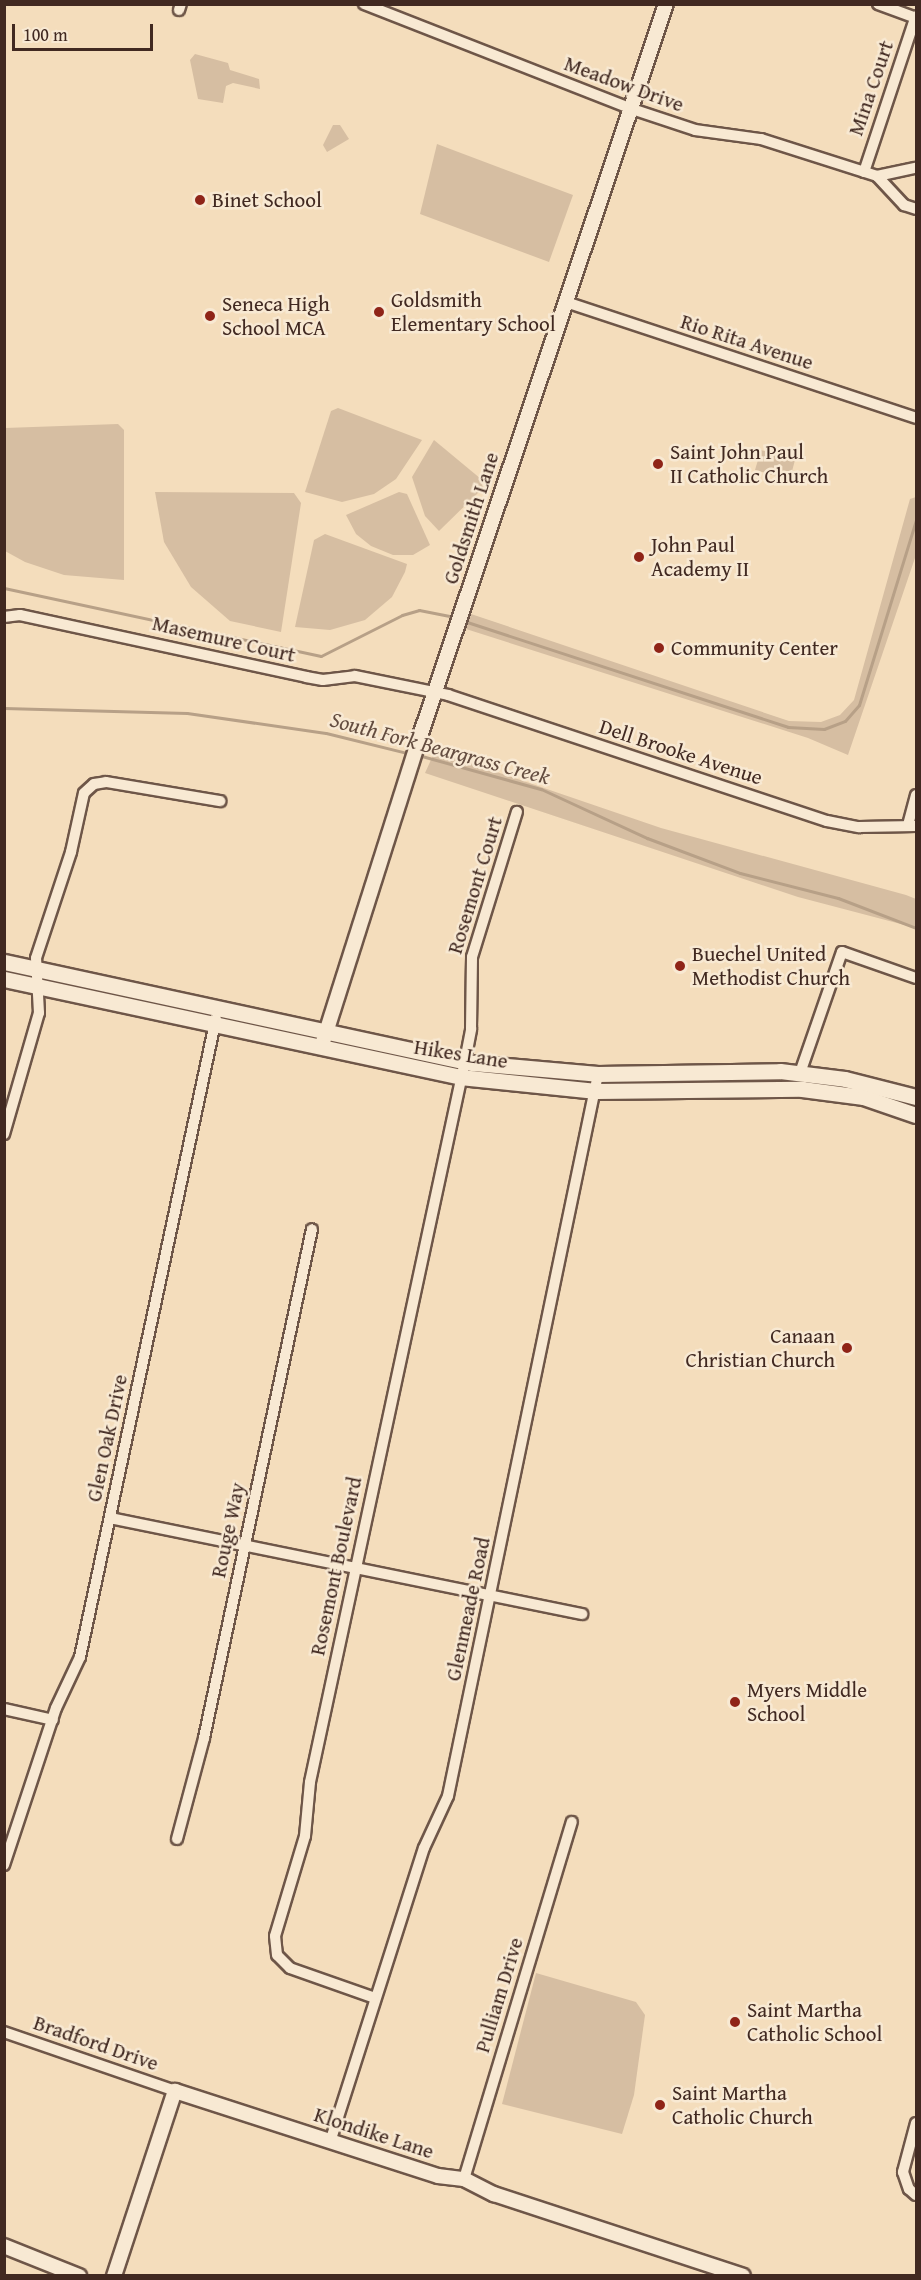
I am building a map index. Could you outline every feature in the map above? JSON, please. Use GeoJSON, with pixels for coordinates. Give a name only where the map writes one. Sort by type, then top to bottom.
{"type":"FeatureCollection","features":[{"type":"Feature","properties":{"kind":"main road","name":"Hikes Lane"},"geometry":{"type":"LineString","coordinates":[[4,962],[465,1061],[598,1074],[800,1073],[866,1083],[916,1097]]}},
{"type":"Feature","properties":{"kind":"main road","name":"Hikes Lane"},"geometry":{"type":"LineString","coordinates":[[4,979],[214,1027],[460,1077],[596,1091],[802,1089],[863,1097],[916,1115]]}},
{"type":"Feature","properties":{"kind":"street","name":"Meadow Drive"},"geometry":{"type":"LineString","coordinates":[[364,4],[632,109],[695,130],[761,139],[877,176],[916,168]]}},
{"type":"Feature","properties":{"kind":"street","name":"Goldsmith Lane"},"geometry":{"type":"LineString","coordinates":[[321,1048],[418,742],[666,4]]}},
{"type":"Feature","properties":{"kind":"street"},"geometry":{"type":"LineString","coordinates":[[878,4],[916,18]]}},
{"type":"Feature","properties":{"kind":"street","name":"Mina Court"},"geometry":{"type":"LineString","coordinates":[[864,172],[916,18]]}},
{"type":"Feature","properties":{"kind":"street","name":"Meadow Drive"},"geometry":{"type":"LineString","coordinates":[[877,176],[904,205],[916,209]]}},
{"type":"Feature","properties":{"kind":"street","name":"Rio Rita Avenue"},"geometry":{"type":"LineString","coordinates":[[566,302],[916,418]]}},
{"type":"Feature","properties":{"kind":"street","name":"Masemure Court"},"geometry":{"type":"LineString","coordinates":[[4,617],[20,615],[315,679],[356,676],[436,692]]}},
{"type":"Feature","properties":{"kind":"street","name":"Dell Brooke Avenue"},"geometry":{"type":"LineString","coordinates":[[436,692],[827,821],[859,827],[912,826]]}},
{"type":"Feature","properties":{"kind":"street"},"geometry":{"type":"LineString","coordinates":[[4,1134],[39,1013],[36,958],[70,852],[80,800],[89,787],[106,782],[220,801]]}},
{"type":"Feature","properties":{"kind":"street"},"geometry":{"type":"LineString","coordinates":[[912,826],[916,795]]}},
{"type":"Feature","properties":{"kind":"street","name":"Rosemont Court"},"geometry":{"type":"LineString","coordinates":[[460,1077],[471,1029],[472,957],[517,812]]}},
{"type":"Feature","properties":{"kind":"street"},"geometry":{"type":"LineString","coordinates":[[800,1073],[842,952],[916,978]]}},
{"type":"Feature","properties":{"kind":"street","name":"Glen Oak Drive"},"geometry":{"type":"LineString","coordinates":[[4,1865],[53,1720],[80,1657],[217,1009]]}},
{"type":"Feature","properties":{"kind":"street","name":"Glenmeade Road"},"geometry":{"type":"LineString","coordinates":[[331,2139],[424,1848],[445,1809],[598,1074]]}},
{"type":"Feature","properties":{"kind":"street","name":"Rosemont Boulevard"},"geometry":{"type":"LineString","coordinates":[[375,1998],[290,1968],[278,1955],[274,1942],[305,1836],[310,1782],[460,1077]]}},
{"type":"Feature","properties":{"kind":"street","name":"Rouge Way"},"geometry":{"type":"LineString","coordinates":[[177,1839],[204,1738],[312,1229]]}},
{"type":"Feature","properties":{"kind":"street"},"geometry":{"type":"LineString","coordinates":[[110,1518],[489,1598],[582,1614]]}},
{"type":"Feature","properties":{"kind":"street"},"geometry":{"type":"LineString","coordinates":[[4,1709],[53,1720]]}},
{"type":"Feature","properties":{"kind":"street","name":"Pulliam Drive"},"geometry":{"type":"LineString","coordinates":[[464,2179],[572,1822]]}},
{"type":"Feature","properties":{"kind":"street","name":"Bradford Drive"},"geometry":{"type":"LineString","coordinates":[[4,2032],[175,2091]]}},
{"type":"Feature","properties":{"kind":"street"},"geometry":{"type":"LineString","coordinates":[[114,2276],[175,2091]]}},
{"type":"Feature","properties":{"kind":"street","name":"Klondike Lane"},"geometry":{"type":"LineString","coordinates":[[175,2091],[331,2139],[438,2176],[464,2179],[494,2194],[743,2276]]}},
{"type":"Feature","properties":{"kind":"street"},"geometry":{"type":"LineString","coordinates":[[916,2123],[903,2172],[909,2189],[916,2195]]}},
{"type":"Feature","properties":{"kind":"street"},"geometry":{"type":"LineString","coordinates":[[4,2246],[80,2276]]}},
{"type":"Feature","properties":{"kind":"shaded area"},"geometry":{"type":"Polygon","coordinates":[[[195,54],[228,63],[230,70],[259,79],[260,89],[233,83],[226,86],[223,103],[198,99],[190,60],[195,54]]]}},
{"type":"Feature","properties":{"kind":"shaded area"},"geometry":{"type":"Polygon","coordinates":[[[333,125],[340,125],[349,139],[327,152],[323,145],[333,125]]]}},
{"type":"Feature","properties":{"kind":"shaded area"},"geometry":{"type":"Polygon","coordinates":[[[437,144],[573,195],[549,262],[420,214],[437,144]]]}},
{"type":"Feature","properties":{"kind":"shaded area"},"geometry":{"type":"Polygon","coordinates":[[[338,408],[422,440],[396,479],[374,494],[342,502],[305,492],[331,411],[338,408]]]}},
{"type":"Feature","properties":{"kind":"shaded area"},"geometry":{"type":"Polygon","coordinates":[[[118,424],[124,430],[124,580],[64,575],[25,562],[5,551],[5,428],[118,424]]]}},
{"type":"Feature","properties":{"kind":"shaded area"},"geometry":{"type":"Polygon","coordinates":[[[434,440],[481,479],[483,488],[439,531],[425,516],[412,477],[434,440]]]}},
{"type":"Feature","properties":{"kind":"shaded area"},"geometry":{"type":"Polygon","coordinates":[[[761,450],[795,460],[791,475],[784,478],[755,470],[761,450]]]}},
{"type":"Feature","properties":{"kind":"shaded area"},"geometry":{"type":"Polygon","coordinates":[[[155,492],[294,493],[301,503],[281,632],[230,621],[191,587],[164,542],[155,492]]]}},
{"type":"Feature","properties":{"kind":"shaded area"},"geometry":{"type":"Polygon","coordinates":[[[399,492],[407,494],[430,545],[413,555],[393,555],[371,546],[356,534],[346,515],[399,492]]]}},
{"type":"Feature","properties":{"kind":"shaded area"},"geometry":{"type":"Polygon","coordinates":[[[916,497],[916,555],[848,755],[808,738],[466,629],[471,614],[789,721],[821,722],[840,715],[854,700],[910,499],[916,497]]]}},
{"type":"Feature","properties":{"kind":"shaded area"},"geometry":{"type":"Polygon","coordinates":[[[325,534],[407,564],[405,572],[392,597],[365,620],[330,630],[295,627],[314,540],[325,534]]]}},
{"type":"Feature","properties":{"kind":"shaded area"},"geometry":{"type":"Polygon","coordinates":[[[435,751],[661,828],[906,895],[916,899],[916,928],[798,897],[425,773],[435,751]]]}},
{"type":"Feature","properties":{"kind":"shaded area"},"geometry":{"type":"Polygon","coordinates":[[[536,1973],[636,2002],[645,2015],[634,2095],[622,2134],[502,2104],[536,1973]]]}},
{"type":"Feature","properties":{"kind":"waterway"},"geometry":{"type":"LineString","coordinates":[[467,622],[788,727],[824,729],[845,721],[859,705],[916,520]]}},
{"type":"Feature","properties":{"kind":"waterway"},"geometry":{"type":"LineString","coordinates":[[4,588],[321,656],[402,615],[419,610],[449,616]]}},
{"type":"Feature","properties":{"kind":"waterway","name":"South Fork Beargrass Creek"},"geometry":{"type":"LineString","coordinates":[[4,708],[187,713],[326,733],[411,754]]}},
{"type":"Feature","properties":{"kind":"waterway","name":"South Fork Beargrass Creek"},"geometry":{"type":"LineString","coordinates":[[418,755],[541,789],[647,838],[740,873],[838,898],[916,928]]}},
{"type":"Feature","properties":{"kind":"place","name":"Binet School"},"geometry":{"type":"Point","coordinates":[200,200]}},
{"type":"Feature","properties":{"kind":"place","name":"Goldsmith Elementary School"},"geometry":{"type":"Point","coordinates":[379,312]}},
{"type":"Feature","properties":{"kind":"place","name":"Seneca High School MCA"},"geometry":{"type":"Point","coordinates":[210,316]}},
{"type":"Feature","properties":{"kind":"place","name":"Saint John Paul II Catholic Church"},"geometry":{"type":"Point","coordinates":[658,464]}},
{"type":"Feature","properties":{"kind":"place","name":"John Paul Academy II"},"geometry":{"type":"Point","coordinates":[639,557]}},
{"type":"Feature","properties":{"kind":"place","name":"Community Center"},"geometry":{"type":"Point","coordinates":[659,648]}},
{"type":"Feature","properties":{"kind":"place","name":"Buechel United Methodist Church"},"geometry":{"type":"Point","coordinates":[680,966]}},
{"type":"Feature","properties":{"kind":"place","name":"Canaan Christian Church"},"geometry":{"type":"Point","coordinates":[847,1348]}},
{"type":"Feature","properties":{"kind":"place","name":"Myers Middle School"},"geometry":{"type":"Point","coordinates":[735,1702]}},
{"type":"Feature","properties":{"kind":"place","name":"Saint Martha Catholic School"},"geometry":{"type":"Point","coordinates":[735,2022]}},
{"type":"Feature","properties":{"kind":"place","name":"Saint Martha Catholic Church"},"geometry":{"type":"Point","coordinates":[660,2105]}}]}
